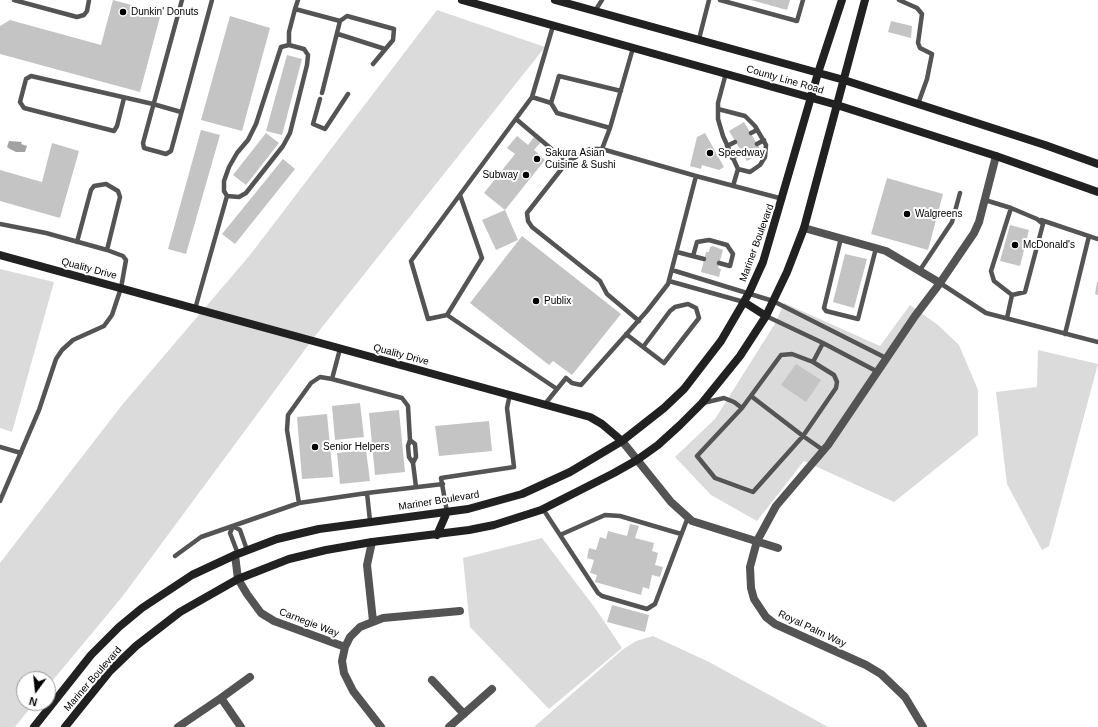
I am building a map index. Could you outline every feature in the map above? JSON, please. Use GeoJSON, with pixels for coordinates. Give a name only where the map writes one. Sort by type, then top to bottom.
{"type":"FeatureCollection","features":[{"type":"Feature","properties":{"kind":"main road","name":"County Line Road"},"geometry":{"type":"LineString","coordinates":[[462,0],[837,105],[996,156],[1098,192]]}},
{"type":"Feature","properties":{"kind":"main road","name":"County Line Road"},"geometry":{"type":"LineString","coordinates":[[555,0],[844,80],[1098,164]]}},
{"type":"Feature","properties":{"kind":"main road","name":"Mariner Boulevard"},"geometry":{"type":"LineString","coordinates":[[34,727],[91,655],[119,627],[166,591],[192,575],[236,554],[277,539],[319,529],[468,509],[522,494],[570,472],[622,441],[684,390],[721,341],[749,293],[763,262],[783,199],[818,73],[842,0]]}},
{"type":"Feature","properties":{"kind":"main road","name":"Mariner Boulevard"},"geometry":{"type":"LineString","coordinates":[[65,727],[110,671],[136,646],[180,612],[238,578],[289,559],[372,542],[437,535],[494,525],[543,510],[637,460],[658,445],[702,403],[740,356],[766,316],[773,301],[804,228],[865,0]]}},
{"type":"Feature","properties":{"kind":"main road","name":"Quality Drive"},"geometry":{"type":"LineString","coordinates":[[0,255],[590,417],[602,424],[622,441]]}},
{"type":"Feature","properties":{"kind":"main road"},"geometry":{"type":"LineString","coordinates":[[744,302],[766,316]]}},
{"type":"Feature","properties":{"kind":"main road"},"geometry":{"type":"LineString","coordinates":[[437,535],[447,512]]}},
{"type":"Feature","properties":{"kind":"street","name":"Royal Palm Way"},"geometry":{"type":"LineString","coordinates":[[923,727],[905,697],[881,674],[866,665],[775,624],[766,617],[754,599],[750,588],[750,567],[757,541],[776,506],[823,450],[974,233],[979,222],[996,156]]}},
{"type":"Feature","properties":{"kind":"street"},"geometry":{"type":"LineString","coordinates":[[804,228],[886,251],[940,283]]}},
{"type":"Feature","properties":{"kind":"street","name":"Quality Drive"},"geometry":{"type":"LineString","coordinates":[[622,441],[671,502],[692,521],[713,529],[757,541]]}},
{"type":"Feature","properties":{"kind":"street"},"geometry":{"type":"LineString","coordinates":[[757,541],[778,548]]}},
{"type":"Feature","properties":{"kind":"street"},"geometry":{"type":"LineString","coordinates":[[372,542],[367,565],[373,621]]}},
{"type":"Feature","properties":{"kind":"street","name":"Carnegie Way"},"geometry":{"type":"LineString","coordinates":[[236,554],[238,578],[247,594],[261,612],[274,621],[345,647]]}},
{"type":"Feature","properties":{"kind":"street"},"geometry":{"type":"LineString","coordinates":[[381,727],[353,691],[344,673],[342,661],[345,647],[350,637],[360,628],[373,621],[403,615],[460,611]]}},
{"type":"Feature","properties":{"kind":"street"},"geometry":{"type":"LineString","coordinates":[[178,727],[250,677]]}},
{"type":"Feature","properties":{"kind":"street"},"geometry":{"type":"LineString","coordinates":[[432,680],[464,714]]}},
{"type":"Feature","properties":{"kind":"street"},"geometry":{"type":"LineString","coordinates":[[449,727],[492,689]]}},
{"type":"Feature","properties":{"kind":"street"},"geometry":{"type":"LineString","coordinates":[[221,698],[241,727]]}},
{"type":"Feature","properties":{"kind":"lane"},"geometry":{"type":"LineString","coordinates":[[14,0],[77,18],[84,15],[90,0]]}},
{"type":"Feature","properties":{"kind":"lane"},"geometry":{"type":"LineString","coordinates":[[182,0],[142,143],[144,148],[166,154],[171,151],[212,0]]}},
{"type":"Feature","properties":{"kind":"lane"},"geometry":{"type":"LineString","coordinates":[[288,44],[290,22],[298,0]]}},
{"type":"Feature","properties":{"kind":"lane"},"geometry":{"type":"LineString","coordinates":[[595,11],[602,0]]}},
{"type":"Feature","properties":{"kind":"lane"},"geometry":{"type":"LineString","coordinates":[[699,39],[709,0]]}},
{"type":"Feature","properties":{"kind":"lane"},"geometry":{"type":"LineString","coordinates":[[720,0],[797,21],[803,0]]}},
{"type":"Feature","properties":{"kind":"lane"},"geometry":{"type":"LineString","coordinates":[[900,0],[917,8],[922,14],[918,44],[920,48],[932,54],[927,79],[918,104]]}},
{"type":"Feature","properties":{"kind":"lane"},"geometry":{"type":"LineString","coordinates":[[295,9],[340,21]]}},
{"type":"Feature","properties":{"kind":"lane"},"geometry":{"type":"LineString","coordinates":[[322,93],[338,34],[340,21],[347,16],[394,29],[393,40],[373,64]]}},
{"type":"Feature","properties":{"kind":"lane"},"geometry":{"type":"LineString","coordinates":[[460,195],[482,258],[447,314],[428,319],[411,261],[532,97],[552,26]]}},
{"type":"Feature","properties":{"kind":"lane"},"geometry":{"type":"LineString","coordinates":[[338,34],[386,49]]}},
{"type":"Feature","properties":{"kind":"lane"},"geometry":{"type":"LineString","coordinates":[[195,309],[227,196],[224,191],[224,181],[229,167],[236,154],[248,140],[256,124],[281,47],[288,44],[304,49],[308,55],[307,65],[290,133],[283,146],[246,193],[239,197],[227,196]]}},
{"type":"Feature","properties":{"kind":"lane"},"geometry":{"type":"LineString","coordinates":[[602,149],[610,128],[633,48]]}},
{"type":"Feature","properties":{"kind":"lane"},"geometry":{"type":"LineString","coordinates":[[726,73],[718,103],[718,109],[720,124],[727,146],[738,169],[733,186]]}},
{"type":"Feature","properties":{"kind":"lane"},"geometry":{"type":"LineString","coordinates":[[124,98],[117,126],[114,131],[24,108],[20,102],[26,79],[31,76],[153,104],[181,112]]}},
{"type":"Feature","properties":{"kind":"lane"},"geometry":{"type":"LineString","coordinates":[[551,103],[559,76],[620,91]]}},
{"type":"Feature","properties":{"kind":"lane"},"geometry":{"type":"LineString","coordinates":[[320,99],[313,124],[325,128],[348,94]]}},
{"type":"Feature","properties":{"kind":"lane"},"geometry":{"type":"LineString","coordinates":[[532,97],[551,103],[557,113],[610,128]]}},
{"type":"Feature","properties":{"kind":"lane"},"geometry":{"type":"LineString","coordinates":[[718,109],[745,116],[757,130],[766,145],[765,157],[760,165],[750,172],[738,169]]}},
{"type":"Feature","properties":{"kind":"lane"},"geometry":{"type":"LineString","coordinates":[[516,119],[567,162]]}},
{"type":"Feature","properties":{"kind":"lane"},"geometry":{"type":"LineString","coordinates":[[751,133],[757,130]]}},
{"type":"Feature","properties":{"kind":"lane"},"geometry":{"type":"LineString","coordinates":[[757,144],[764,140]]}},
{"type":"Feature","properties":{"kind":"lane"},"geometry":{"type":"LineString","coordinates":[[727,146],[736,142]]}},
{"type":"Feature","properties":{"kind":"lane"},"geometry":{"type":"LineString","coordinates":[[638,321],[607,294],[600,281],[537,232],[528,221],[527,213],[567,162],[590,149],[602,149],[783,199]]}},
{"type":"Feature","properties":{"kind":"lane"},"geometry":{"type":"LineString","coordinates":[[732,158],[742,153]]}},
{"type":"Feature","properties":{"kind":"lane"},"geometry":{"type":"LineString","coordinates":[[545,404],[566,378],[572,383],[581,385],[658,298],[668,281],[672,270],[696,176]]}},
{"type":"Feature","properties":{"kind":"lane"},"geometry":{"type":"LineString","coordinates":[[77,242],[91,190],[94,186],[106,184],[118,191],[120,197],[107,250]]}},
{"type":"Feature","properties":{"kind":"lane"},"geometry":{"type":"LineString","coordinates":[[920,270],[952,222],[960,192]]}},
{"type":"Feature","properties":{"kind":"lane"},"geometry":{"type":"LineString","coordinates":[[985,200],[1098,239]]}},
{"type":"Feature","properties":{"kind":"lane"},"geometry":{"type":"LineString","coordinates":[[1011,208],[991,271],[994,281],[1012,295]]}},
{"type":"Feature","properties":{"kind":"lane"},"geometry":{"type":"LineString","coordinates":[[1012,295],[1025,292],[1043,224],[1037,219]]}},
{"type":"Feature","properties":{"kind":"lane"},"geometry":{"type":"LineString","coordinates":[[0,224],[28,228],[107,250],[123,256],[126,260],[121,288],[112,315],[104,326],[73,340],[62,350],[56,359],[40,410],[0,502]]}},
{"type":"Feature","properties":{"kind":"lane"},"geometry":{"type":"LineString","coordinates":[[1065,334],[1089,236]]}},
{"type":"Feature","properties":{"kind":"lane"},"geometry":{"type":"LineString","coordinates":[[841,238],[824,308],[826,311],[858,319],[876,248]]}},
{"type":"Feature","properties":{"kind":"lane"},"geometry":{"type":"LineString","coordinates":[[693,256],[697,242],[709,240],[727,245],[733,254],[730,266],[719,263]]}},
{"type":"Feature","properties":{"kind":"lane"},"geometry":{"type":"LineString","coordinates":[[677,252],[704,259]]}},
{"type":"Feature","properties":{"kind":"lane"},"geometry":{"type":"LineString","coordinates":[[672,270],[773,301],[886,358]]}},
{"type":"Feature","properties":{"kind":"lane"},"geometry":{"type":"LineString","coordinates":[[668,281],[744,302]]}},
{"type":"Feature","properties":{"kind":"lane"},"geometry":{"type":"LineString","coordinates":[[940,283],[986,313],[1098,342]]}},
{"type":"Feature","properties":{"kind":"lane"},"geometry":{"type":"LineString","coordinates":[[1007,318],[1012,295]]}},
{"type":"Feature","properties":{"kind":"lane"},"geometry":{"type":"LineString","coordinates":[[626,334],[643,347],[664,363],[699,318],[696,308],[688,304],[675,307],[670,311],[643,347]]}},
{"type":"Feature","properties":{"kind":"lane"},"geometry":{"type":"LineString","coordinates":[[447,314],[557,389]]}},
{"type":"Feature","properties":{"kind":"lane"},"geometry":{"type":"LineString","coordinates":[[766,316],[823,343],[878,372]]}},
{"type":"Feature","properties":{"kind":"lane"},"geometry":{"type":"LineString","coordinates":[[813,362],[823,343]]}},
{"type":"Feature","properties":{"kind":"lane"},"geometry":{"type":"LineString","coordinates":[[332,379],[340,349]]}},
{"type":"Feature","properties":{"kind":"lane"},"geometry":{"type":"LineString","coordinates":[[792,354],[813,362],[834,375],[836,382],[836,388],[803,436],[753,492],[715,478],[697,456],[742,408],[751,396],[781,355],[792,354]]}},
{"type":"Feature","properties":{"kind":"lane"},"geometry":{"type":"LineString","coordinates":[[299,503],[287,430],[288,416],[311,383],[320,377],[402,398],[408,406],[410,440],[415,444],[416,457],[414,463],[416,487]]}},
{"type":"Feature","properties":{"kind":"lane"},"geometry":{"type":"LineString","coordinates":[[447,512],[442,478],[514,467],[507,408],[510,394]]}},
{"type":"Feature","properties":{"kind":"lane"},"geometry":{"type":"LineString","coordinates":[[751,396],[823,450]]}},
{"type":"Feature","properties":{"kind":"lane"},"geometry":{"type":"LineString","coordinates":[[702,403],[724,398],[734,402],[742,408]]}},
{"type":"Feature","properties":{"kind":"lane"},"geometry":{"type":"LineString","coordinates":[[0,447],[21,453]]}},
{"type":"Feature","properties":{"kind":"lane"},"geometry":{"type":"LineString","coordinates":[[175,556],[201,537],[299,503],[443,484]]}},
{"type":"Feature","properties":{"kind":"lane"},"geometry":{"type":"LineString","coordinates":[[367,493],[370,521]]}},
{"type":"Feature","properties":{"kind":"lane"},"geometry":{"type":"LineString","coordinates":[[543,510],[598,593],[602,596],[647,609],[655,604],[688,517]]}},
{"type":"Feature","properties":{"kind":"lane"},"geometry":{"type":"LineString","coordinates":[[560,535],[604,515],[620,516],[681,534]]}},
{"type":"Feature","properties":{"kind":"lane"},"geometry":{"type":"LineString","coordinates":[[233,526],[240,530],[247,550]]}},
{"type":"Feature","properties":{"kind":"lane"},"geometry":{"type":"LineString","coordinates":[[233,526],[230,533],[236,554]]}},
{"type":"Feature","properties":{"kind":"shaded area"},"geometry":{"type":"Polygon","coordinates":[[[437,10],[545,47],[315,336],[122,597],[56,676],[56,671],[16,671],[16,711],[28,711],[15,727],[0,727],[0,563],[122,405],[250,255],[437,10]]]}},
{"type":"Feature","properties":{"kind":"shaded area"},"geometry":{"type":"Polygon","coordinates":[[[9,141],[22,142],[21,144],[27,146],[25,152],[16,152],[7,147],[9,141]]]}},
{"type":"Feature","properties":{"kind":"shaded area"},"geometry":{"type":"Polygon","coordinates":[[[0,269],[54,282],[12,432],[0,428],[0,269]]]}},
{"type":"Feature","properties":{"kind":"shaded area"},"geometry":{"type":"Polygon","coordinates":[[[784,303],[880,346],[910,305],[938,325],[959,345],[978,390],[978,435],[894,502],[804,461],[757,521],[711,495],[675,457],[715,419],[776,322],[784,303]]]}},
{"type":"Feature","properties":{"kind":"shaded area"},"geometry":{"type":"Polygon","coordinates":[[[1038,350],[1098,364],[1049,546],[1042,550],[1007,484],[996,392],[1037,387],[1038,350]]]}},
{"type":"Feature","properties":{"kind":"shaded area"},"geometry":{"type":"Polygon","coordinates":[[[542,538],[595,608],[622,648],[549,709],[470,627],[463,558],[542,538]]]}},
{"type":"Feature","properties":{"kind":"shaded area"},"geometry":{"type":"Polygon","coordinates":[[[653,636],[709,662],[828,727],[534,727],[622,650],[636,641],[653,636]]]}},
{"type":"Feature","properties":{"kind":"building"},"geometry":{"type":"Polygon","coordinates":[[[113,0],[161,13],[140,92],[0,54],[0,26],[10,20],[101,45],[113,0]]]}},
{"type":"Feature","properties":{"kind":"building"},"geometry":{"type":"Polygon","coordinates":[[[751,0],[790,0],[787,10],[751,0]]]}},
{"type":"Feature","properties":{"kind":"building"},"geometry":{"type":"Polygon","coordinates":[[[230,16],[270,28],[242,131],[201,120],[230,16]]]}},
{"type":"Feature","properties":{"kind":"building"},"geometry":{"type":"Polygon","coordinates":[[[891,21],[912,26],[911,38],[888,32],[891,21]]]}},
{"type":"Feature","properties":{"kind":"building"},"geometry":{"type":"Polygon","coordinates":[[[287,55],[302,59],[282,135],[266,131],[287,55]]]}},
{"type":"Feature","properties":{"kind":"building"},"geometry":{"type":"Polygon","coordinates":[[[744,122],[762,152],[747,161],[729,131],[744,122]]]}},
{"type":"Feature","properties":{"kind":"building"},"geometry":{"type":"Polygon","coordinates":[[[201,130],[220,135],[186,254],[168,249],[201,130]]]}},
{"type":"Feature","properties":{"kind":"building"},"geometry":{"type":"Polygon","coordinates":[[[266,133],[279,143],[246,185],[233,175],[266,133]]]}},
{"type":"Feature","properties":{"kind":"building"},"geometry":{"type":"Polygon","coordinates":[[[705,133],[724,167],[719,170],[702,165],[701,169],[690,166],[697,137],[705,133]]]}},
{"type":"Feature","properties":{"kind":"building"},"geometry":{"type":"Polygon","coordinates":[[[517,136],[528,145],[534,137],[541,142],[534,150],[545,160],[505,210],[484,193],[515,154],[507,148],[517,136]]]}},
{"type":"Feature","properties":{"kind":"building"},"geometry":{"type":"Polygon","coordinates":[[[52,143],[79,151],[60,218],[0,201],[0,170],[42,182],[52,143]]]}},
{"type":"Feature","properties":{"kind":"building"},"geometry":{"type":"Polygon","coordinates":[[[283,159],[295,169],[235,244],[222,234],[283,159]]]}},
{"type":"Feature","properties":{"kind":"building","name":"Walgreens"},"geometry":{"type":"Polygon","coordinates":[[[887,178],[943,194],[928,250],[871,234],[887,178]]]}},
{"type":"Feature","properties":{"kind":"building"},"geometry":{"type":"Polygon","coordinates":[[[505,210],[518,240],[496,250],[482,220],[505,210]]]}},
{"type":"Feature","properties":{"kind":"building","name":"McDonald's"},"geometry":{"type":"Polygon","coordinates":[[[1010,225],[1029,230],[1020,266],[1000,261],[1010,225]]]}},
{"type":"Feature","properties":{"kind":"building","name":"Publix"},"geometry":{"type":"Polygon","coordinates":[[[522,236],[621,314],[572,375],[553,361],[549,365],[470,303],[522,236]]]}},
{"type":"Feature","properties":{"kind":"building"},"geometry":{"type":"Polygon","coordinates":[[[713,246],[723,250],[718,268],[721,269],[719,277],[701,272],[706,252],[709,252],[710,247],[713,246]]]}},
{"type":"Feature","properties":{"kind":"building"},"geometry":{"type":"Polygon","coordinates":[[[845,254],[867,259],[854,308],[833,302],[845,254]]]}},
{"type":"Feature","properties":{"kind":"building"},"geometry":{"type":"Polygon","coordinates":[[[1098,282],[1098,295],[1095,294],[1098,282]]]}},
{"type":"Feature","properties":{"kind":"building"},"geometry":{"type":"Polygon","coordinates":[[[796,364],[821,380],[806,402],[781,385],[796,364]]]}},
{"type":"Feature","properties":{"kind":"building"},"geometry":{"type":"Polygon","coordinates":[[[360,403],[364,437],[335,440],[332,406],[360,403]]]}},
{"type":"Feature","properties":{"kind":"building"},"geometry":{"type":"Polygon","coordinates":[[[399,410],[405,472],[375,475],[369,413],[399,410]]]}},
{"type":"Feature","properties":{"kind":"building","name":"Senior Helpers"},"geometry":{"type":"Polygon","coordinates":[[[327,414],[333,477],[302,479],[297,417],[327,414]]]}},
{"type":"Feature","properties":{"kind":"building"},"geometry":{"type":"Polygon","coordinates":[[[489,421],[492,451],[439,456],[435,426],[489,421]]]}},
{"type":"Feature","properties":{"kind":"building"},"geometry":{"type":"Polygon","coordinates":[[[366,450],[370,481],[340,484],[337,453],[366,450]]]}},
{"type":"Feature","properties":{"kind":"building"},"geometry":{"type":"Polygon","coordinates":[[[630,524],[639,526],[635,538],[654,543],[652,551],[658,553],[655,565],[663,567],[660,577],[652,575],[649,589],[643,587],[641,595],[595,582],[597,575],[590,573],[594,560],[587,558],[589,548],[596,550],[600,537],[606,539],[608,531],[627,536],[630,524]]]}},
{"type":"Feature","properties":{"kind":"building"},"geometry":{"type":"Polygon","coordinates":[[[612,605],[649,615],[645,632],[607,622],[612,605]]]}},
{"type":"Feature","properties":{"kind":"place","name":"Dunkin' Donuts"},"geometry":{"type":"Point","coordinates":[123,12]}},
{"type":"Feature","properties":{"kind":"place","name":"Speedway"},"geometry":{"type":"Point","coordinates":[710,153]}},
{"type":"Feature","properties":{"kind":"place","name":"Sakura Asian Cuisine & Sushi"},"geometry":{"type":"Point","coordinates":[537,159]}},
{"type":"Feature","properties":{"kind":"place","name":"Subway"},"geometry":{"type":"Point","coordinates":[526,175]}},
{"type":"Feature","properties":{"kind":"place","name":"Walgreens"},"geometry":{"type":"Point","coordinates":[907,214]}},
{"type":"Feature","properties":{"kind":"place","name":"McDonald's"},"geometry":{"type":"Point","coordinates":[1015,245]}},
{"type":"Feature","properties":{"kind":"place","name":"Publix"},"geometry":{"type":"Point","coordinates":[536,301]}},
{"type":"Feature","properties":{"kind":"place","name":"Senior Helpers"},"geometry":{"type":"Point","coordinates":[315,447]}}]}
